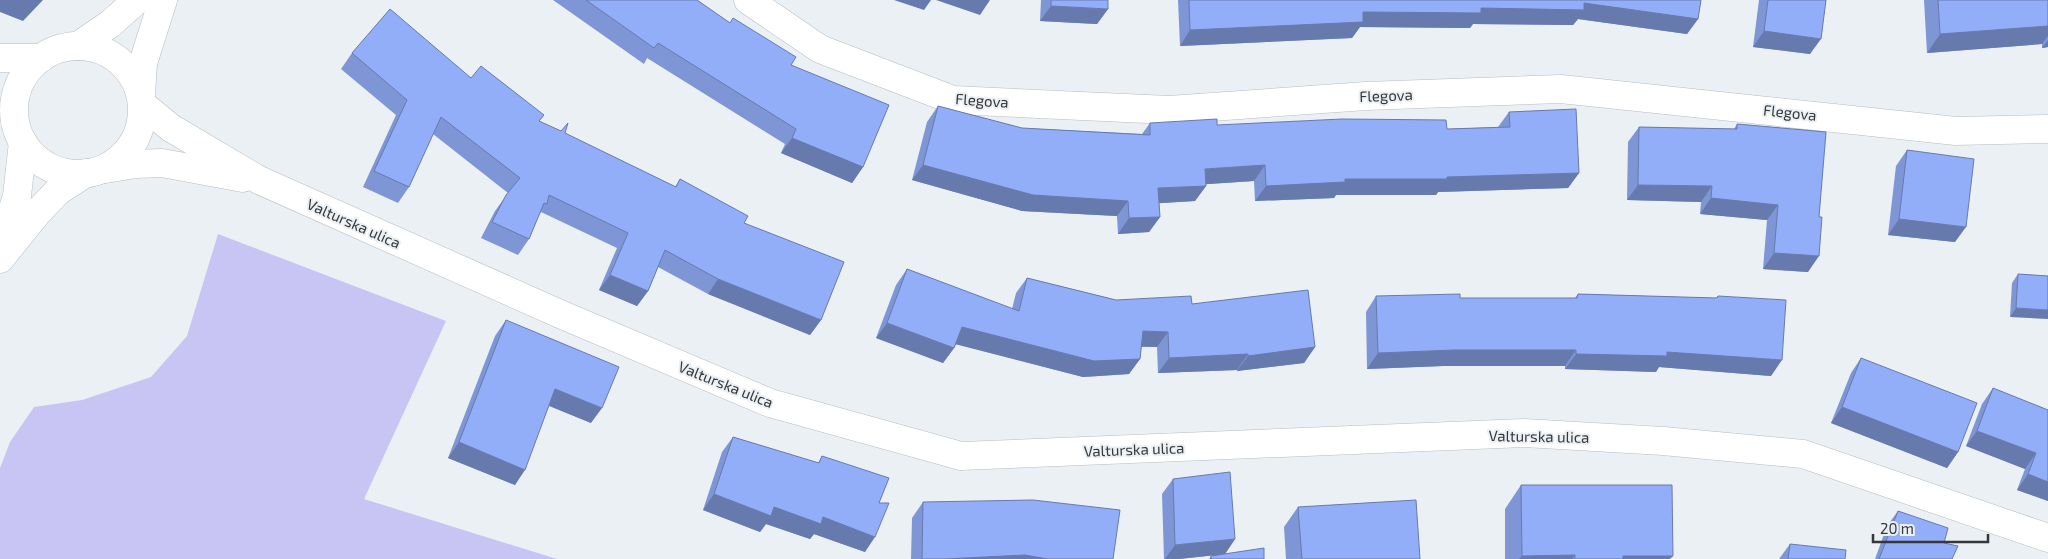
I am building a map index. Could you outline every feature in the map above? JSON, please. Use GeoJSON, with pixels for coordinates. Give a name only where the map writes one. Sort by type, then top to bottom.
{"type":"FeatureCollection","features":[{"type":"Feature","properties":{"kind":"street"},"geometry":{"type":"LineString","coordinates":[[78,46],[110,24],[137,0]]}},
{"type":"Feature","properties":{"kind":"street"},"geometry":{"type":"LineString","coordinates":[[0,259],[38,212],[58,191],[121,158],[134,143],[141,124],[143,63],[163,0]]}},
{"type":"Feature","properties":{"kind":"street","name":"Flegova"},"geometry":{"type":"LineString","coordinates":[[748,0],[820,49],[953,100],[1169,110],[1366,96],[1561,89],[1956,131],[2048,129]]}},
{"type":"Feature","properties":{"kind":"street"},"geometry":{"type":"LineString","coordinates":[[0,250],[17,196],[13,127],[14,106],[18,88],[28,71],[41,58],[59,49],[78,46],[99,49],[118,59],[132,75],[142,100]]}},
{"type":"Feature","properties":{"kind":"street"},"geometry":{"type":"LineString","coordinates":[[0,58],[41,58]]}},
{"type":"Feature","properties":{"kind":"street","name":"Valturska ulica"},"geometry":{"type":"LineString","coordinates":[[142,100],[171,128],[259,180],[560,314],[770,403],[961,456],[1524,433],[1663,441],[1803,454],[2048,538]]}},
{"type":"Feature","properties":{"kind":"street"},"geometry":{"type":"LineString","coordinates":[[13,127],[35,157],[50,168],[68,173],[96,171]]}},
{"type":"Feature","properties":{"kind":"street","name":"Valturska ulica"},"geometry":{"type":"LineString","coordinates":[[96,171],[136,164],[162,163],[259,180]]}},
{"type":"Feature","properties":{"kind":"shaded area"},"geometry":{"type":"Polygon","coordinates":[[[218,234],[446,321],[364,499],[557,559],[0,559],[0,468],[10,442],[34,407],[82,400],[151,377],[187,336],[218,234]]]}},
{"type":"Feature","properties":{"kind":"building"},"geometry":{"type":"Polygon","coordinates":[[[586,0],[697,0],[730,23],[733,18],[796,57],[791,65],[889,105],[863,167],[792,138],[796,129],[658,43],[654,48],[586,0]]]}},
{"type":"Feature","properties":{"kind":"building"},"geometry":{"type":"Polygon","coordinates":[[[1051,0],[1108,0],[1108,9],[1051,6],[1051,0]]]}},
{"type":"Feature","properties":{"kind":"building"},"geometry":{"type":"Polygon","coordinates":[[[1189,0],[1701,0],[1698,19],[1584,3],[1584,10],[1481,8],[1481,13],[1363,12],[1363,22],[1190,30],[1189,0]]]}},
{"type":"Feature","properties":{"kind":"building"},"geometry":{"type":"Polygon","coordinates":[[[1768,0],[1826,0],[1821,39],[1764,31],[1768,0]]]}},
{"type":"Feature","properties":{"kind":"building"},"geometry":{"type":"Polygon","coordinates":[[[1938,0],[2048,0],[2048,26],[1940,34],[1938,0]]]}},
{"type":"Feature","properties":{"kind":"building"},"geometry":{"type":"Polygon","coordinates":[[[390,9],[471,78],[481,66],[544,115],[539,121],[561,131],[568,123],[565,133],[676,187],[680,179],[748,216],[744,223],[844,262],[821,320],[718,279],[665,250],[648,291],[610,275],[628,233],[549,195],[547,204],[544,203],[529,239],[492,222],[506,195],[520,178],[441,117],[409,187],[374,171],[407,100],[352,53],[390,9]]]}},
{"type":"Feature","properties":{"kind":"building"},"geometry":{"type":"Polygon","coordinates":[[[938,106],[1022,128],[1150,135],[1150,123],[1217,119],[1217,125],[1342,119],[1446,120],[1447,129],[1510,127],[1509,112],[1576,109],[1579,173],[1447,177],[1447,179],[1345,179],[1345,182],[1266,186],[1265,165],[1205,169],[1206,186],[1158,188],[1160,217],[1129,218],[1128,201],[1033,195],[923,165],[938,106]]]}},
{"type":"Feature","properties":{"kind":"building"},"geometry":{"type":"Polygon","coordinates":[[[1737,124],[1826,132],[1819,217],[1822,217],[1819,256],[1774,253],[1778,205],[1711,198],[1712,186],[1638,185],[1639,127],[1737,129],[1737,124]]]}},
{"type":"Feature","properties":{"kind":"building"},"geometry":{"type":"Polygon","coordinates":[[[1907,150],[1974,159],[1966,227],[1899,219],[1907,150]]]}},
{"type":"Feature","properties":{"kind":"building"},"geometry":{"type":"Polygon","coordinates":[[[907,269],[1019,311],[1027,278],[1116,300],[1191,296],[1192,304],[1308,290],[1315,347],[1248,356],[1248,354],[1169,358],[1168,332],[1143,331],[1140,359],[1094,361],[962,327],[954,348],[887,323],[907,269]]]}},
{"type":"Feature","properties":{"kind":"building"},"geometry":{"type":"Polygon","coordinates":[[[2018,274],[2048,276],[2048,310],[2016,308],[2018,274]]]}},
{"type":"Feature","properties":{"kind":"building"},"geometry":{"type":"Polygon","coordinates":[[[1460,294],[1460,298],[1577,298],[1578,294],[1717,298],[1718,296],[1786,300],[1782,360],[1667,352],[1667,356],[1576,354],[1576,350],[1454,350],[1378,353],[1376,296],[1460,294]]]}},
{"type":"Feature","properties":{"kind":"building"},"geometry":{"type":"Polygon","coordinates":[[[506,320],[619,367],[602,408],[555,389],[525,470],[459,442],[506,320]]]}},
{"type":"Feature","properties":{"kind":"building"},"geometry":{"type":"Polygon","coordinates":[[[1861,358],[1977,403],[1958,452],[1842,407],[1861,358]]]}},
{"type":"Feature","properties":{"kind":"building"},"geometry":{"type":"Polygon","coordinates":[[[1993,388],[2048,410],[2048,482],[2028,474],[2036,453],[1977,431],[1993,388]]]}},
{"type":"Feature","properties":{"kind":"building"},"geometry":{"type":"Polygon","coordinates":[[[733,437],[819,463],[822,456],[889,478],[879,503],[889,503],[875,537],[823,517],[821,524],[774,507],[771,516],[714,494],[733,437]]]}},
{"type":"Feature","properties":{"kind":"building"},"geometry":{"type":"Polygon","coordinates":[[[1230,472],[1235,539],[1175,545],[1173,479],[1230,472]]]}},
{"type":"Feature","properties":{"kind":"building"},"geometry":{"type":"Polygon","coordinates":[[[1521,485],[1672,485],[1673,556],[1623,556],[1623,559],[1575,559],[1575,555],[1522,556],[1521,485]]]}},
{"type":"Feature","properties":{"kind":"building"},"geometry":{"type":"Polygon","coordinates":[[[1033,500],[1120,510],[1113,559],[1048,559],[1025,555],[922,559],[923,502],[1033,500]]]}},
{"type":"Feature","properties":{"kind":"building"},"geometry":{"type":"Polygon","coordinates":[[[1416,500],[1420,559],[1302,559],[1298,507],[1416,500]]]}},
{"type":"Feature","properties":{"kind":"building"},"geometry":{"type":"Polygon","coordinates":[[[1898,511],[1948,528],[1944,543],[1958,546],[1952,559],[1879,559],[1898,511]]]}},
{"type":"Feature","properties":{"kind":"building"},"geometry":{"type":"Polygon","coordinates":[[[1790,544],[1846,550],[1845,559],[1788,559],[1790,544]]]}},
{"type":"Feature","properties":{"kind":"building"},"geometry":{"type":"Polygon","coordinates":[[[1264,548],[1264,559],[1211,559],[1211,556],[1264,548]]]}}]}
